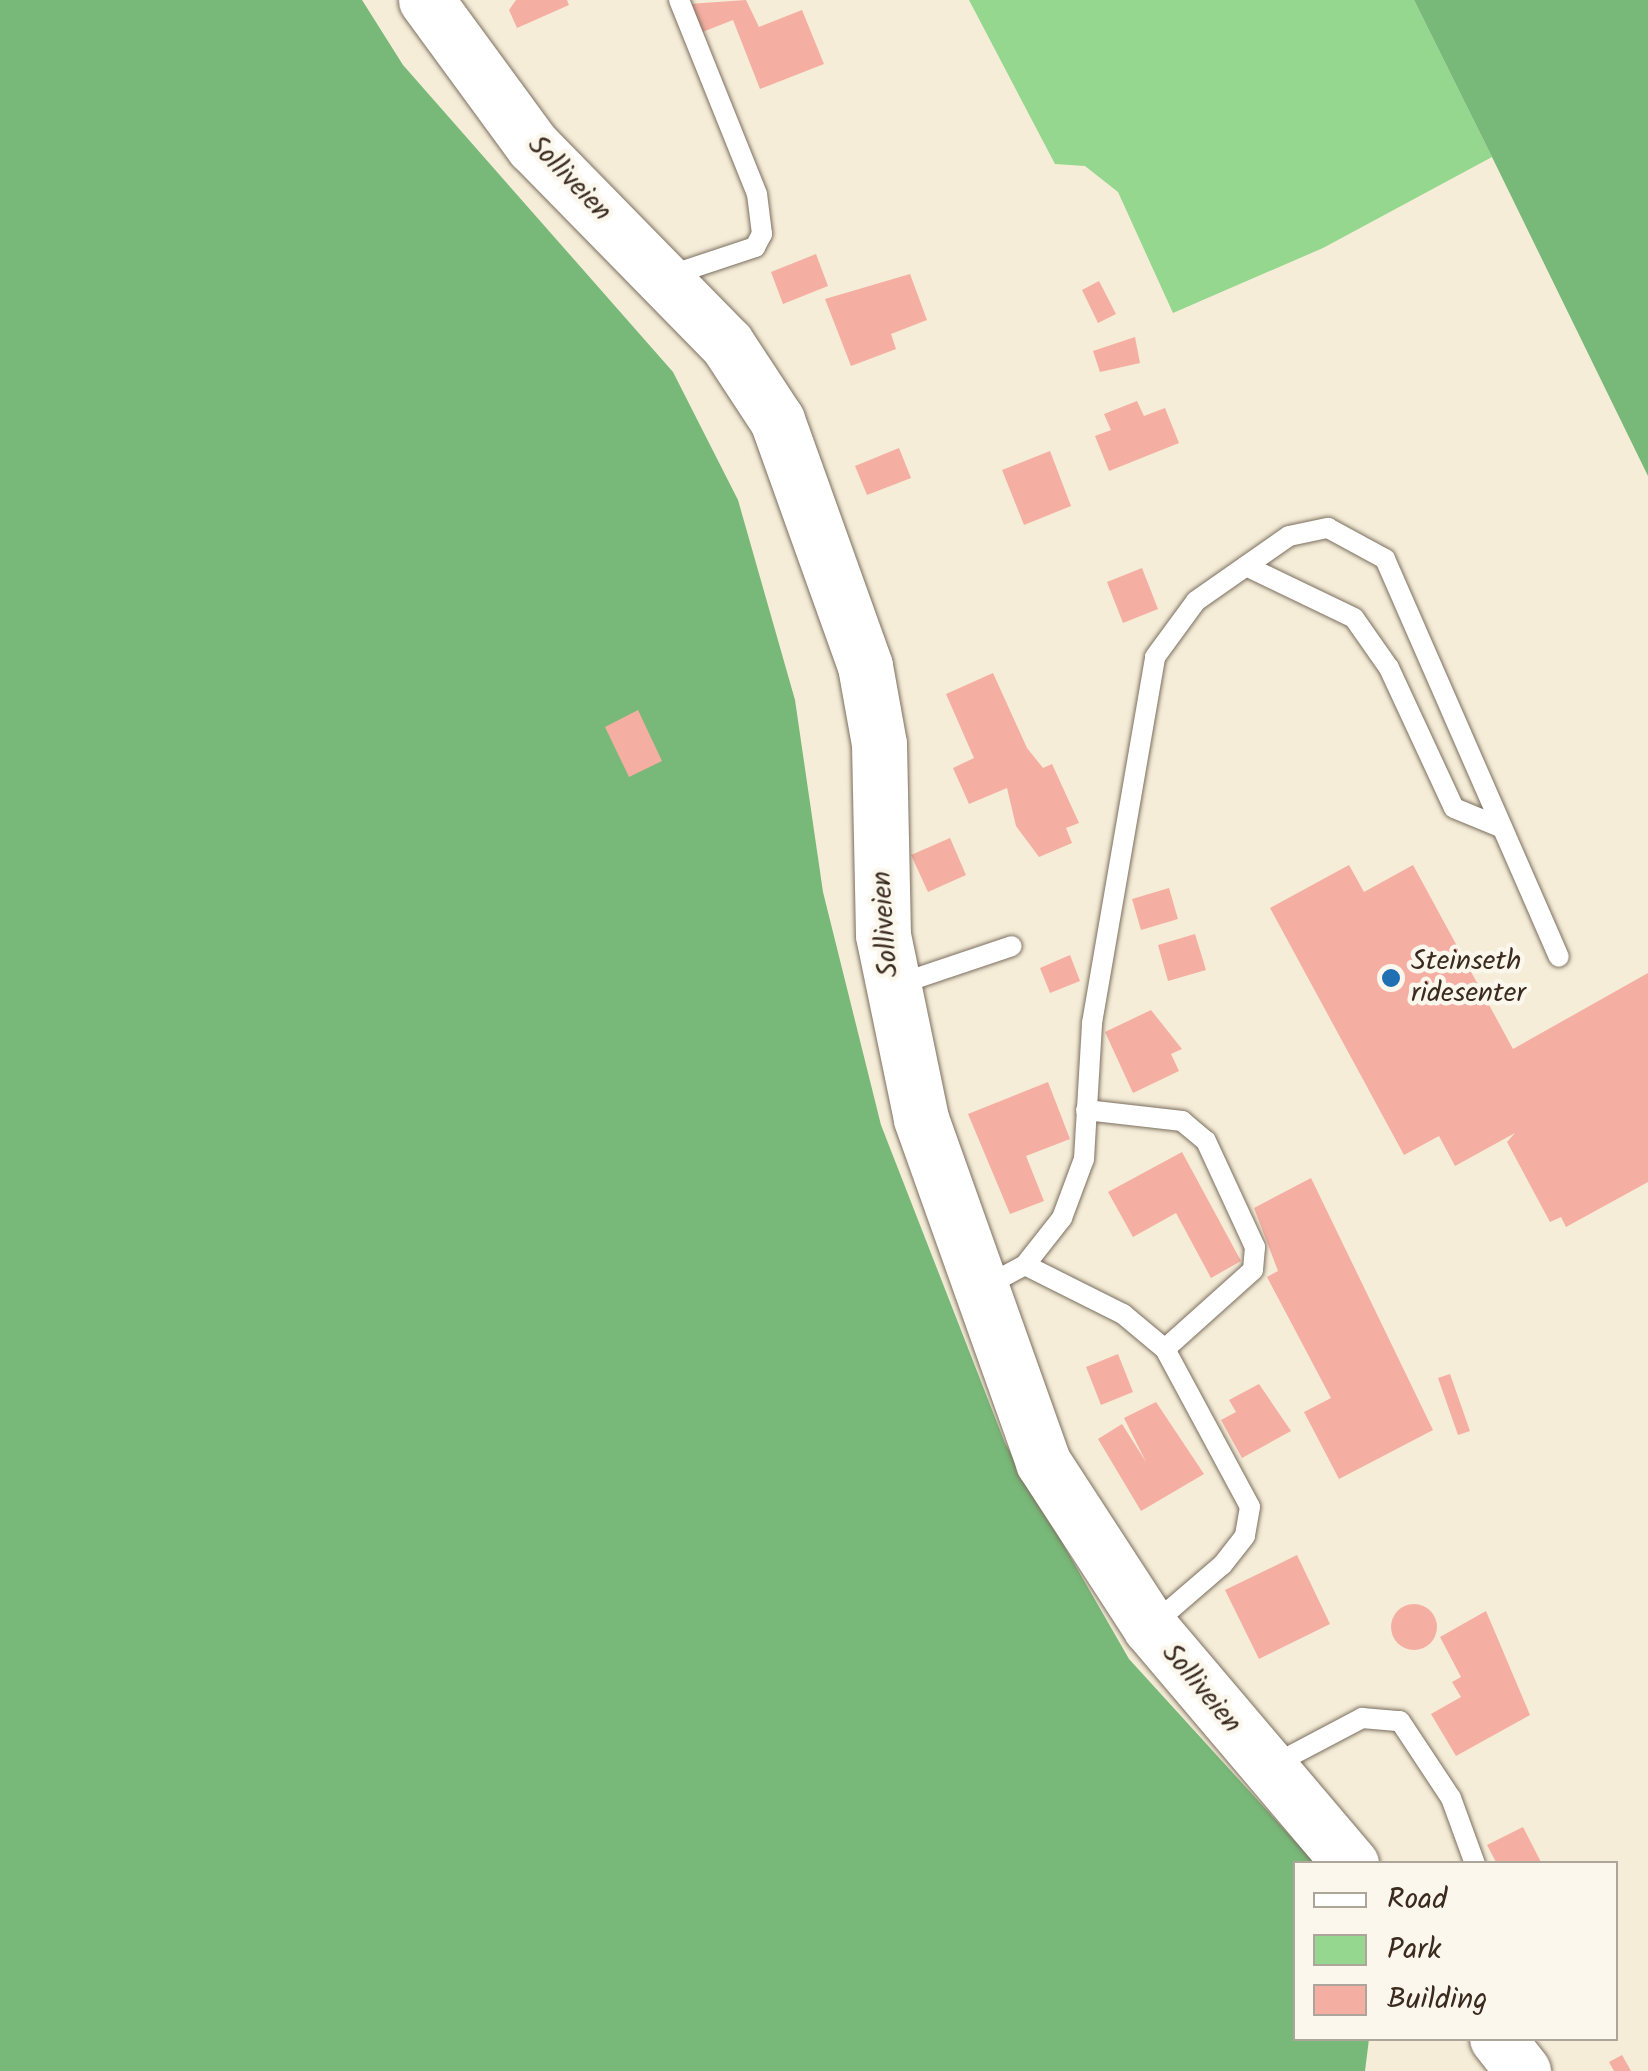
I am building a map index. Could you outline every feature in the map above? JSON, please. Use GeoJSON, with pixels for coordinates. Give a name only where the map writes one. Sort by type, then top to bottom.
{"type":"FeatureCollection","features":[{"type":"Feature","properties":{"kind":"street","name":"Solliveien"},"geometry":{"type":"LineString","coordinates":[[426,0],[533,146],[666,277],[777,420],[823,530],[879,744],[890,986],[978,1290],[1043,1462],[1150,1627],[1348,1861]]}},
{"type":"Feature","properties":{"kind":"street"},"geometry":{"type":"LineString","coordinates":[[1499,2041],[1523,2071]]}},
{"type":"Feature","properties":{"kind":"lane"},"geometry":{"type":"LineString","coordinates":[[666,277],[755,247],[762,234],[757,194],[679,0]]}},
{"type":"Feature","properties":{"kind":"lane"},"geometry":{"type":"LineString","coordinates":[[978,1290],[1025,1265],[1062,1218],[1084,1159],[1086,1110],[1121,822],[1155,657],[1196,601],[1289,536],[1328,528],[1385,559],[1559,957]]}},
{"type":"Feature","properties":{"kind":"lane"},"geometry":{"type":"LineString","coordinates":[[1246,566],[1354,618],[1389,668],[1454,808],[1500,827]]}},
{"type":"Feature","properties":{"kind":"lane"},"geometry":{"type":"LineString","coordinates":[[890,986],[1012,946]]}},
{"type":"Feature","properties":{"kind":"lane"},"geometry":{"type":"LineString","coordinates":[[1086,1110],[1152,1114],[1194,1131],[1255,1247],[1253,1270],[1165,1349]]}},
{"type":"Feature","properties":{"kind":"lane"},"geometry":{"type":"LineString","coordinates":[[1025,1265],[1122,1314],[1165,1349],[1250,1507],[1245,1536],[1222,1565],[1150,1627]]}},
{"type":"Feature","properties":{"kind":"lane"},"geometry":{"type":"LineString","coordinates":[[1267,1768],[1362,1718],[1400,1721],[1452,1798],[1474,1861]]}},
{"type":"Feature","properties":{"kind":"green space"},"geometry":{"type":"Polygon","coordinates":[[[0,0],[362,0],[403,65],[673,372],[738,500],[795,700],[823,892],[881,1125],[1005,1443],[1129,1659],[1313,1861],[1293,1861],[1293,2041],[1369,2041],[1365,2071],[0,2071],[0,0]]]}},
{"type":"Feature","properties":{"kind":"green space"},"geometry":{"type":"Polygon","coordinates":[[[969,0],[1414,0],[1492,157],[1323,248],[1173,313],[1118,192],[1085,166],[1055,164],[969,0]]]}},
{"type":"Feature","properties":{"kind":"green space"},"geometry":{"type":"Polygon","coordinates":[[[1414,0],[1648,0],[1648,476],[1492,157],[1414,0]]]}},
{"type":"Feature","properties":{"kind":"building"},"geometry":{"type":"Polygon","coordinates":[[[516,0],[567,0],[569,5],[517,28],[509,10],[516,0]]]}},
{"type":"Feature","properties":{"kind":"building"},"geometry":{"type":"Polygon","coordinates":[[[746,0],[759,27],[802,10],[824,64],[760,89],[733,20],[700,33],[689,4],[746,0]]]}},
{"type":"Feature","properties":{"kind":"building"},"geometry":{"type":"Polygon","coordinates":[[[816,254],[828,286],[783,304],[771,272],[816,254]]]}},
{"type":"Feature","properties":{"kind":"building"},"geometry":{"type":"Polygon","coordinates":[[[910,274],[927,320],[891,334],[896,349],[851,366],[825,299],[910,274]]]}},
{"type":"Feature","properties":{"kind":"building"},"geometry":{"type":"Polygon","coordinates":[[[1099,281],[1116,314],[1098,323],[1082,290],[1099,281]]]}},
{"type":"Feature","properties":{"kind":"building"},"geometry":{"type":"Polygon","coordinates":[[[1135,337],[1140,363],[1100,372],[1093,351],[1135,337]]]}},
{"type":"Feature","properties":{"kind":"building"},"geometry":{"type":"Polygon","coordinates":[[[1137,401],[1144,416],[1165,408],[1179,443],[1109,471],[1095,436],[1111,430],[1104,414],[1137,401]]]}},
{"type":"Feature","properties":{"kind":"building"},"geometry":{"type":"Polygon","coordinates":[[[899,448],[911,478],[867,495],[855,466],[899,448]]]}},
{"type":"Feature","properties":{"kind":"building"},"geometry":{"type":"Polygon","coordinates":[[[1050,451],[1071,506],[1024,525],[1002,470],[1050,451]]]}},
{"type":"Feature","properties":{"kind":"building"},"geometry":{"type":"Polygon","coordinates":[[[1142,568],[1158,609],[1123,623],[1107,582],[1142,568]]]}},
{"type":"Feature","properties":{"kind":"building"},"geometry":{"type":"Polygon","coordinates":[[[993,673],[1027,748],[1043,768],[1052,764],[1079,823],[1066,828],[1072,843],[1039,857],[1016,826],[1007,788],[969,804],[953,768],[974,758],[946,694],[993,673]]]}},
{"type":"Feature","properties":{"kind":"building"},"geometry":{"type":"Polygon","coordinates":[[[638,710],[662,761],[629,777],[605,727],[638,710]]]}},
{"type":"Feature","properties":{"kind":"building"},"geometry":{"type":"Polygon","coordinates":[[[950,838],[966,875],[928,892],[911,855],[950,838]]]}},
{"type":"Feature","properties":{"kind":"building"},"geometry":{"type":"Polygon","coordinates":[[[1349,865],[1364,892],[1413,865],[1513,1049],[1648,973],[1648,1182],[1566,1227],[1561,1217],[1550,1222],[1507,1142],[1515,1133],[1455,1166],[1439,1136],[1404,1155],[1270,908],[1349,865]]]}},
{"type":"Feature","properties":{"kind":"building"},"geometry":{"type":"Polygon","coordinates":[[[1169,888],[1178,919],[1141,930],[1132,899],[1169,888]]]}},
{"type":"Feature","properties":{"kind":"building"},"geometry":{"type":"Polygon","coordinates":[[[1195,934],[1206,970],[1168,981],[1158,945],[1195,934]]]}},
{"type":"Feature","properties":{"kind":"building"},"geometry":{"type":"Polygon","coordinates":[[[1070,955],[1080,981],[1050,993],[1040,968],[1070,955]]]}},
{"type":"Feature","properties":{"kind":"building"},"geometry":{"type":"Polygon","coordinates":[[[1151,1010],[1182,1049],[1171,1054],[1179,1071],[1133,1093],[1105,1032],[1151,1010]]]}},
{"type":"Feature","properties":{"kind":"building"},"geometry":{"type":"Polygon","coordinates":[[[1048,1082],[1070,1139],[1026,1156],[1044,1201],[1010,1214],[968,1114],[1048,1082]]]}},
{"type":"Feature","properties":{"kind":"building"},"geometry":{"type":"Polygon","coordinates":[[[1182,1152],[1241,1261],[1211,1278],[1176,1213],[1133,1237],[1108,1192],[1182,1152]]]}},
{"type":"Feature","properties":{"kind":"building"},"geometry":{"type":"Polygon","coordinates":[[[1311,1178],[1433,1430],[1339,1479],[1304,1412],[1331,1398],[1267,1277],[1278,1271],[1254,1208],[1311,1178]]]}},
{"type":"Feature","properties":{"kind":"building"},"geometry":{"type":"Polygon","coordinates":[[[1118,1354],[1133,1392],[1101,1405],[1086,1367],[1118,1354]]]}},
{"type":"Feature","properties":{"kind":"building"},"geometry":{"type":"Polygon","coordinates":[[[1450,1374],[1470,1431],[1458,1435],[1438,1378],[1450,1374]]]}},
{"type":"Feature","properties":{"kind":"building"},"geometry":{"type":"Polygon","coordinates":[[[1259,1384],[1291,1431],[1242,1458],[1221,1420],[1236,1412],[1229,1400],[1259,1384]]]}},
{"type":"Feature","properties":{"kind":"building"},"geometry":{"type":"Polygon","coordinates":[[[1156,1402],[1204,1474],[1141,1511],[1098,1439],[1122,1424],[1146,1462],[1124,1418],[1156,1402]]]}},
{"type":"Feature","properties":{"kind":"building"},"geometry":{"type":"Polygon","coordinates":[[[1297,1555],[1330,1624],[1259,1659],[1225,1590],[1297,1555]]]}},
{"type":"Feature","properties":{"kind":"building"},"geometry":{"type":"Polygon","coordinates":[[[1414,1604],[1430,1611],[1437,1627],[1430,1643],[1414,1650],[1398,1643],[1391,1627],[1398,1611],[1414,1604]]]}},
{"type":"Feature","properties":{"kind":"building"},"geometry":{"type":"Polygon","coordinates":[[[1486,1611],[1530,1715],[1456,1756],[1431,1714],[1461,1697],[1452,1682],[1461,1677],[1440,1637],[1486,1611]]]}},
{"type":"Feature","properties":{"kind":"building"},"geometry":{"type":"Polygon","coordinates":[[[1523,1827],[1540,1861],[1495,1861],[1487,1845],[1523,1827]]]}},
{"type":"Feature","properties":{"kind":"building"},"geometry":{"type":"Polygon","coordinates":[[[1622,2055],[1631,2071],[1614,2071],[1609,2062],[1622,2055]]]}},
{"type":"Feature","properties":{"kind":"place","name":"Steinseth ridesenter"},"geometry":{"type":"Point","coordinates":[1391,978]}}]}
